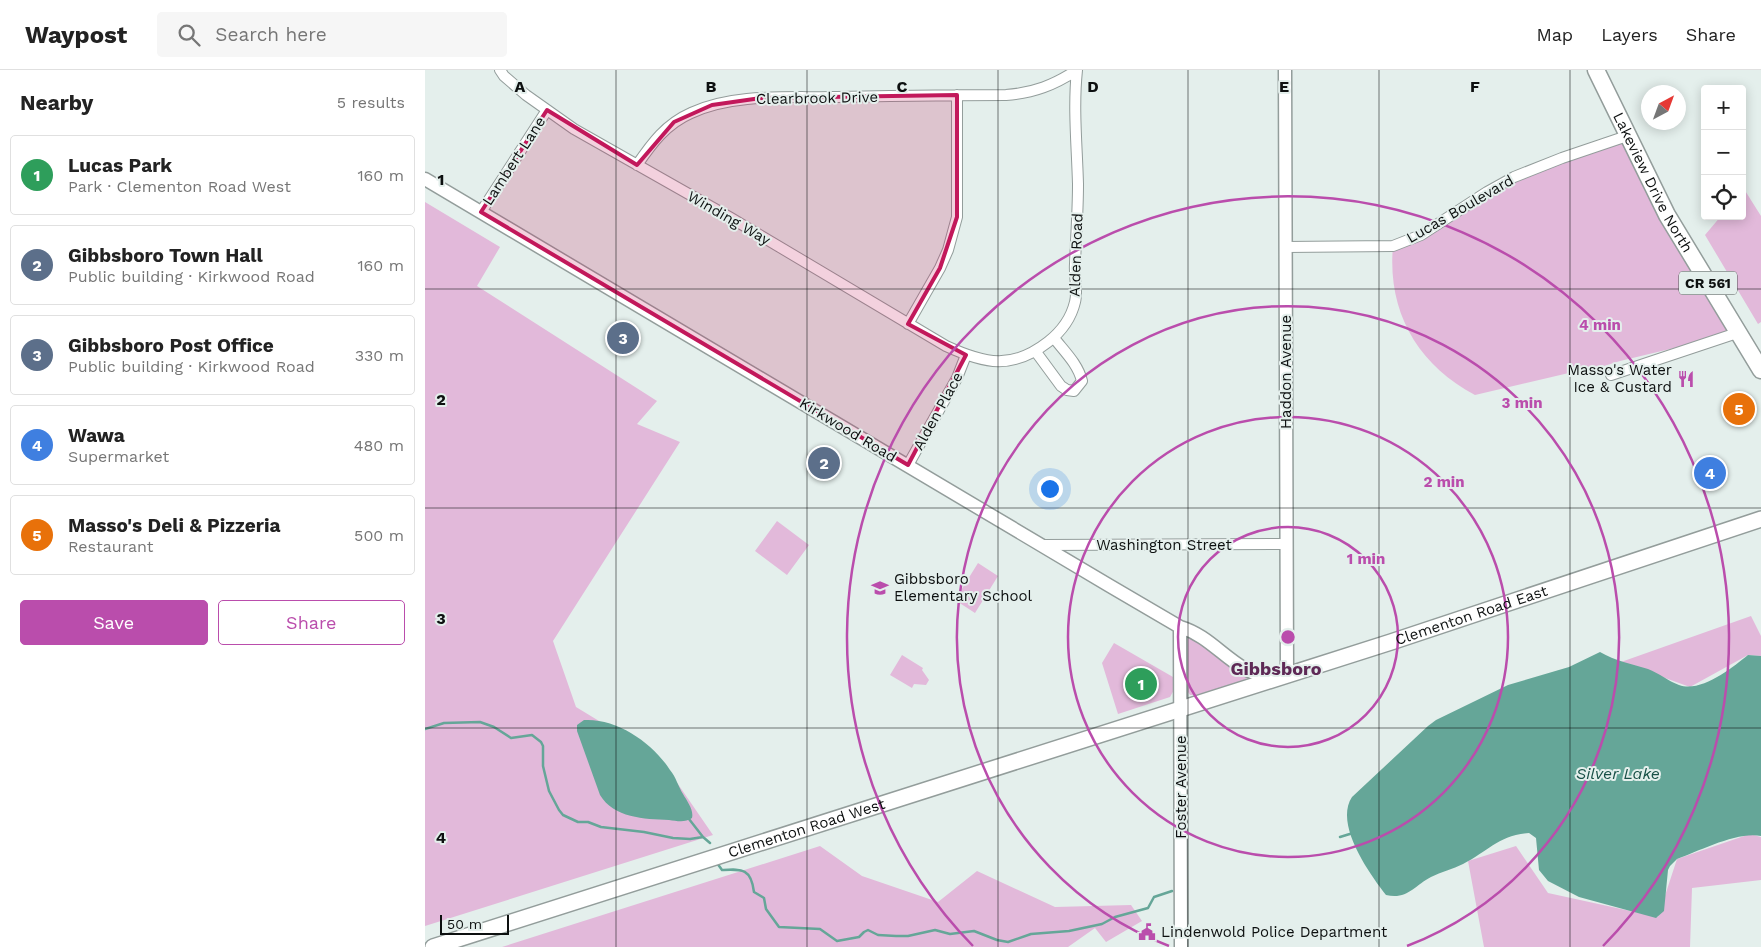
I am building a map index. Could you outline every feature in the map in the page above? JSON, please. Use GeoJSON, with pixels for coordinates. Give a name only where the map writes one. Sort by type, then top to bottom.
{"type":"FeatureCollection","features":[{"type":"Feature","properties":{"kind":"main road","name":"Lakeview Drive North"},"geometry":{"type":"LineString","coordinates":[[1596,70],[1667,215],[1761,370]]}},
{"type":"Feature","properties":{"kind":"main road","name":"Clementon Road East"},"geometry":{"type":"LineString","coordinates":[[1181,708],[1391,642],[1761,519]]}},
{"type":"Feature","properties":{"kind":"main road","name":"Clementon Road West"},"geometry":{"type":"LineString","coordinates":[[433,947],[1009,765],[1181,708]]}},
{"type":"Feature","properties":{"kind":"street","name":"Winding Way"},"geometry":{"type":"LineString","coordinates":[[500,70],[526,95],[574,129],[731,218],[946,346],[966,355]]}},
{"type":"Feature","properties":{"kind":"street","name":"Clearbrook Drive"},"geometry":{"type":"LineString","coordinates":[[637,165],[660,134],[673,122],[712,104],[761,98],[1006,95],[1026,93],[1058,81],[1077,70]]}},
{"type":"Feature","properties":{"kind":"street","name":"Alden Road"},"geometry":{"type":"LineString","coordinates":[[966,355],[985,361],[1012,361],[1036,352],[1054,338],[1067,324],[1075,301],[1074,275],[1078,194],[1075,125],[1077,70]]}},
{"type":"Feature","properties":{"kind":"street","name":"Haddon Avenue"},"geometry":{"type":"LineString","coordinates":[[1285,70],[1287,674]]}},
{"type":"Feature","properties":{"kind":"street"},"geometry":{"type":"LineString","coordinates":[[908,324],[940,268],[948,250],[957,217],[957,95]]}},
{"type":"Feature","properties":{"kind":"street","name":"Lambert Lane"},"geometry":{"type":"LineString","coordinates":[[481,212],[547,110]]}},
{"type":"Feature","properties":{"kind":"street","name":"Lucas Boulevard"},"geometry":{"type":"LineString","coordinates":[[1286,247],[1393,246],[1421,235],[1487,192],[1515,177],[1562,158],[1627,136]]}},
{"type":"Feature","properties":{"kind":"street","name":"Kirkwood Road"},"geometry":{"type":"LineString","coordinates":[[425,179],[1181,627],[1193,630],[1244,668],[1270,680]]}},
{"type":"Feature","properties":{"kind":"street"},"geometry":{"type":"LineString","coordinates":[[1611,375],[1737,333]]}},
{"type":"Feature","properties":{"kind":"street"},"geometry":{"type":"LineString","coordinates":[[1036,352],[1061,386],[1067,390],[1074,391],[1082,381],[1081,376],[1054,338]]}},
{"type":"Feature","properties":{"kind":"street","name":"Alden Place"},"geometry":{"type":"LineString","coordinates":[[908,465],[957,378],[966,355]]}},
{"type":"Feature","properties":{"kind":"street","name":"Washington Street"},"geometry":{"type":"LineString","coordinates":[[1043,545],[1286,544]]}},
{"type":"Feature","properties":{"kind":"street","name":"Foster Avenue"},"geometry":{"type":"LineString","coordinates":[[1181,627],[1181,947]]}},
{"type":"Feature","properties":{"kind":"highlighted area"},"geometry":{"type":"Polygon","coordinates":[[[957,95],[957,217],[940,268],[908,324],[966,355],[908,465],[481,212],[547,110],[637,165],[674,122],[712,105],[761,98],[957,95]]]}},
{"type":"Feature","properties":{"kind":"shaded area"},"geometry":{"type":"Polygon","coordinates":[[[1627,136],[1737,333],[1475,395],[1437,368],[1410,333],[1401,314],[1395,292],[1392,270],[1393,246],[1487,192],[1627,136]]]}},
{"type":"Feature","properties":{"kind":"shaded area"},"geometry":{"type":"Polygon","coordinates":[[[1746,192],[1761,216],[1761,322],[1758,324],[1705,235],[1718,220],[1746,220],[1746,192]]]}},
{"type":"Feature","properties":{"kind":"shaded area"},"geometry":{"type":"Polygon","coordinates":[[[425,202],[500,247],[477,286],[657,401],[637,424],[680,442],[553,641],[576,707],[660,758],[713,835],[425,926],[425,202]]]}},
{"type":"Feature","properties":{"kind":"shaded area"},"geometry":{"type":"Polygon","coordinates":[[[777,521],[809,545],[787,575],[755,551],[777,521]]]}},
{"type":"Feature","properties":{"kind":"shaded area"},"geometry":{"type":"Polygon","coordinates":[[[978,563],[998,576],[975,613],[955,600],[978,563]]]}},
{"type":"Feature","properties":{"kind":"shaded area"},"geometry":{"type":"Polygon","coordinates":[[[1751,616],[1761,636],[1761,656],[1748,655],[1690,687],[1621,662],[1751,616]]]}},
{"type":"Feature","properties":{"kind":"shaded area"},"geometry":{"type":"Polygon","coordinates":[[[1188,634],[1247,674],[1247,678],[1196,695],[1190,695],[1188,692],[1188,634]]]}},
{"type":"Feature","properties":{"kind":"shaded area"},"geometry":{"type":"Polygon","coordinates":[[[1114,643],[1173,677],[1174,690],[1170,697],[1118,714],[1102,663],[1114,643]]]}},
{"type":"Feature","properties":{"kind":"shaded area"},"geometry":{"type":"Polygon","coordinates":[[[902,655],[923,668],[922,670],[929,680],[926,685],[914,684],[912,688],[890,675],[902,655]]]}},
{"type":"Feature","properties":{"kind":"shaded area"},"geometry":{"type":"Polygon","coordinates":[[[1750,834],[1761,837],[1761,880],[1692,888],[1690,947],[1484,947],[1468,861],[1516,846],[1548,893],[1658,917],[1677,859],[1750,834]]]}},
{"type":"Feature","properties":{"kind":"shaded area"},"geometry":{"type":"Polygon","coordinates":[[[820,846],[862,876],[938,902],[977,871],[1055,907],[1131,905],[1142,921],[1106,942],[1095,928],[1068,947],[502,947],[820,846]]]}},
{"type":"Feature","properties":{"kind":"water","name":"Silver Lake"},"geometry":{"type":"Polygon","coordinates":[[[1600,652],[1618,660],[1648,669],[1679,685],[1688,687],[1697,686],[1716,678],[1748,655],[1761,656],[1761,836],[1741,836],[1730,839],[1677,859],[1668,870],[1664,911],[1656,918],[1579,897],[1548,881],[1539,870],[1536,838],[1529,833],[1509,837],[1463,864],[1431,877],[1405,894],[1399,896],[1386,895],[1363,861],[1350,834],[1347,821],[1348,808],[1352,797],[1436,720],[1508,685],[1569,667],[1600,652]]]}},
{"type":"Feature","properties":{"kind":"water"},"geometry":{"type":"Polygon","coordinates":[[[584,720],[596,720],[621,728],[633,734],[654,751],[674,776],[691,809],[692,818],[687,821],[681,821],[640,818],[621,813],[606,803],[600,795],[577,731],[577,725],[584,720]]]}},
{"type":"Feature","properties":{"kind":"waterway"},"geometry":{"type":"LineString","coordinates":[[425,729],[444,723],[480,722],[494,727],[511,738],[532,735],[543,746],[543,766],[549,791],[563,815],[578,822],[588,822],[601,827],[644,832],[673,838],[690,839],[703,837]]}},
{"type":"Feature","properties":{"kind":"waterway"},"geometry":{"type":"LineString","coordinates":[[689,819],[710,843]]}},
{"type":"Feature","properties":{"kind":"waterway"},"geometry":{"type":"LineString","coordinates":[[1340,837],[1353,833]]}},
{"type":"Feature","properties":{"kind":"waterway"},"geometry":{"type":"LineString","coordinates":[[717,863],[722,870],[740,870],[748,874],[751,878],[754,892],[764,898],[766,909],[779,927],[820,929],[837,941],[859,937],[868,930],[878,935],[896,936],[908,936],[935,930],[950,934],[974,931],[1008,942],[1031,934],[1069,931],[1102,924],[1115,917],[1148,908],[1154,897],[1172,891]]}},
{"type":"Feature","properties":{"kind":"place","name":"Gibbsboro Post Office"},"geometry":{"type":"Point","coordinates":[623,338]}},
{"type":"Feature","properties":{"kind":"place","name":"Masso's Water Ice & Custard"},"geometry":{"type":"Point","coordinates":[1686,379]}},
{"type":"Feature","properties":{"kind":"place","name":"Masso's Deli & Pizzeria"},"geometry":{"type":"Point","coordinates":[1739,409]}},
{"type":"Feature","properties":{"kind":"place","name":"Gibbsboro Town Hall"},"geometry":{"type":"Point","coordinates":[824,463]}},
{"type":"Feature","properties":{"kind":"place","name":"Wawa"},"geometry":{"type":"Point","coordinates":[1710,473]}},
{"type":"Feature","properties":{"kind":"place","name":"Gibbsboro Elementary School"},"geometry":{"type":"Point","coordinates":[880,588]}},
{"type":"Feature","properties":{"kind":"place","name":"Lucas Park"},"geometry":{"type":"Point","coordinates":[1141,684]}},
{"type":"Feature","properties":{"kind":"place","name":"Lindenwold Police Department"},"geometry":{"type":"Point","coordinates":[1147,932]}},
{"type":"Feature","properties":{"kind":"district","name":"Gibbsboro"},"geometry":{"type":"Point","coordinates":[1276,669]}}]}
